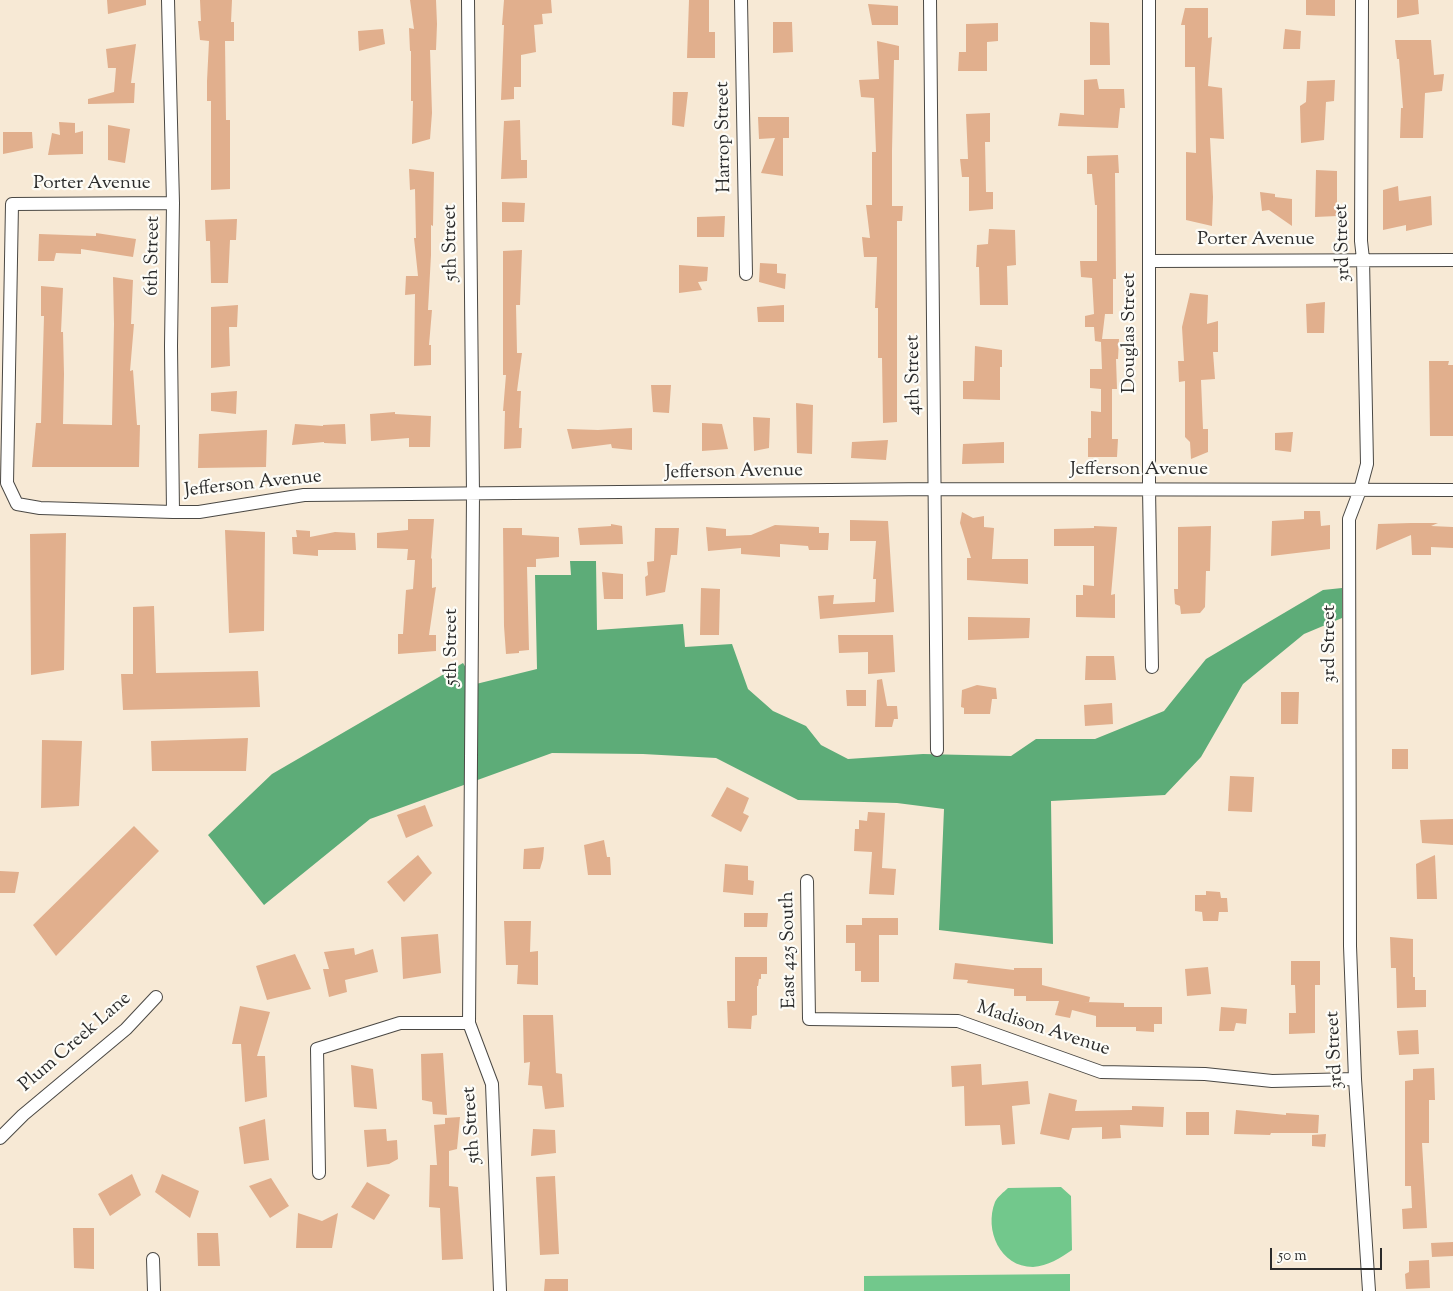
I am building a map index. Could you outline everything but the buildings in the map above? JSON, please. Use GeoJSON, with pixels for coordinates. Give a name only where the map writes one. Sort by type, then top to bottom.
{"type":"FeatureCollection","features":[{"type":"Feature","properties":{"kind":"street","name":"6th Street"},"geometry":{"type":"LineString","coordinates":[[168,0],[173,203],[171,346],[173,512]]}},
{"type":"Feature","properties":{"kind":"street","name":"5th Street"},"geometry":{"type":"LineString","coordinates":[[468,0],[473,494],[470,1023],[492,1084],[500,1291]]}},
{"type":"Feature","properties":{"kind":"street","name":"Harrop Street"},"geometry":{"type":"LineString","coordinates":[[741,0],[746,274]]}},
{"type":"Feature","properties":{"kind":"street","name":"4th Street"},"geometry":{"type":"LineString","coordinates":[[930,0],[937,750]]}},
{"type":"Feature","properties":{"kind":"street","name":"Douglas Street"},"geometry":{"type":"LineString","coordinates":[[1149,0],[1149,488],[1152,667]]}},
{"type":"Feature","properties":{"kind":"street","name":"3rd Street"},"geometry":{"type":"LineString","coordinates":[[1362,0],[1361,241],[1368,464],[1349,519],[1350,946],[1369,1291]]}},
{"type":"Feature","properties":{"kind":"street","name":"Porter Avenue"},"geometry":{"type":"LineString","coordinates":[[17,504],[7,483],[12,204],[173,203]]}},
{"type":"Feature","properties":{"kind":"street","name":"Porter Avenue"},"geometry":{"type":"LineString","coordinates":[[1150,261],[1453,260]]}},
{"type":"Feature","properties":{"kind":"street","name":"Jefferson Avenue"},"geometry":{"type":"LineString","coordinates":[[17,504],[40,508],[199,512],[304,495],[1149,488],[1453,490]]}},
{"type":"Feature","properties":{"kind":"street","name":"East 425 South"},"geometry":{"type":"LineString","coordinates":[[807,881],[810,1019]]}},
{"type":"Feature","properties":{"kind":"street","name":"Plum Creek Lane"},"geometry":{"type":"LineString","coordinates":[[0,1138],[22,1115],[126,1029],[156,997]]}},
{"type":"Feature","properties":{"kind":"street","name":"Madison Avenue"},"geometry":{"type":"LineString","coordinates":[[810,1019],[958,1021],[1101,1072],[1206,1074],[1272,1080],[1356,1079]]}},
{"type":"Feature","properties":{"kind":"street"},"geometry":{"type":"LineString","coordinates":[[319,1173],[317,1048],[400,1023],[470,1023]]}},
{"type":"Feature","properties":{"kind":"street"},"geometry":{"type":"LineString","coordinates":[[153,1259],[154,1291]]}},
{"type":"Feature","properties":{"kind":"green space"},"geometry":{"type":"Polygon","coordinates":[[[570,561],[596,561],[597,630],[683,624],[685,647],[732,644],[748,689],[773,711],[806,726],[821,745],[848,759],[923,754],[1011,756],[1036,739],[1095,739],[1164,711],[1206,659],[1323,590],[1342,588],[1342,618],[1304,634],[1243,684],[1201,757],[1165,795],[1051,801],[1053,944],[939,930],[944,809],[897,803],[798,800],[716,758],[643,754],[552,753],[370,819],[264,905],[208,835],[272,774],[463,663],[476,684],[537,669],[535,575],[571,575],[570,561]]]}},
{"type":"Feature","properties":{"kind":"green space"},"geometry":{"type":"Polygon","coordinates":[[[1061,1187],[1071,1196],[1072,1250],[1044,1265],[1033,1267],[1012,1261],[1004,1254],[993,1235],[992,1213],[996,1200],[1008,1188],[1061,1187]]]}},
{"type":"Feature","properties":{"kind":"green space"},"geometry":{"type":"Polygon","coordinates":[[[1070,1274],[1070,1291],[864,1291],[864,1276],[1070,1274]]]}}]}
